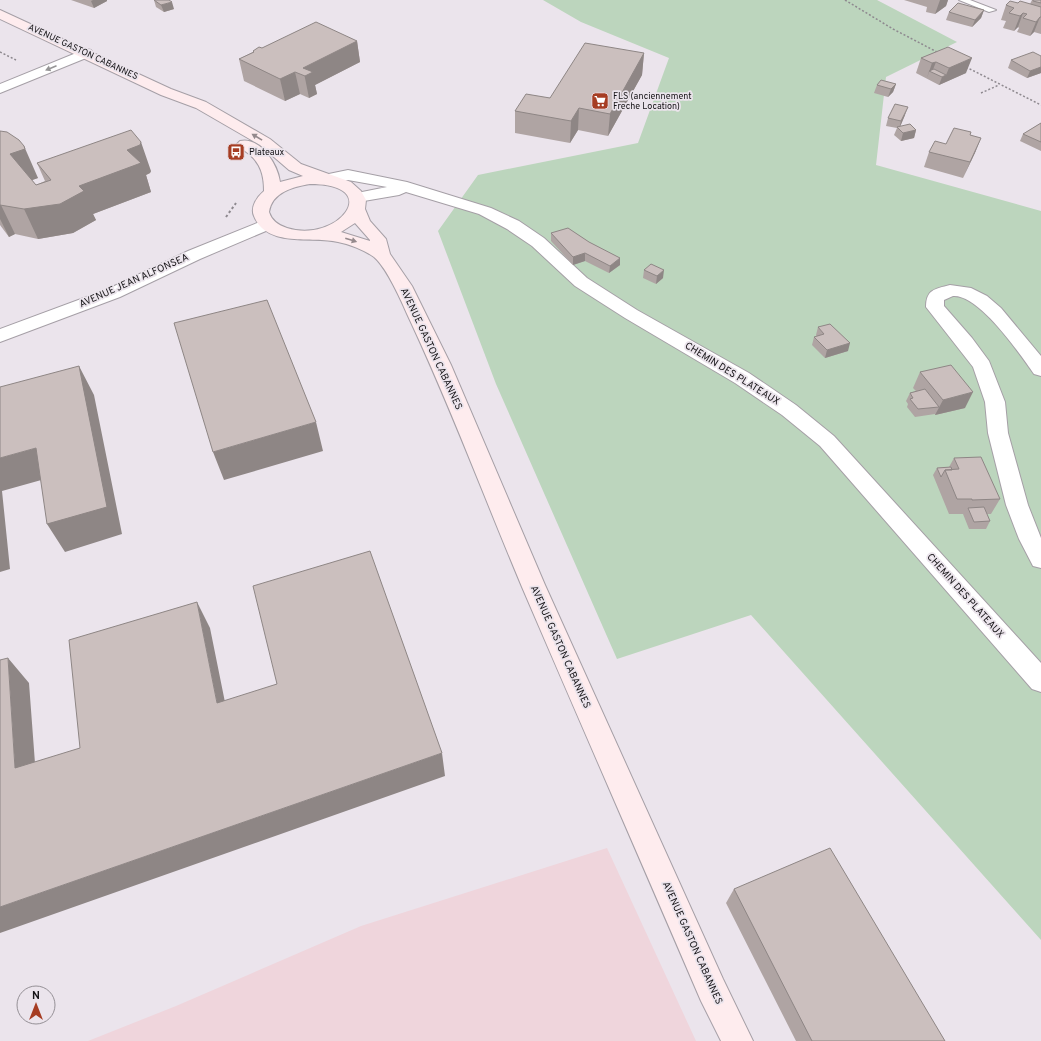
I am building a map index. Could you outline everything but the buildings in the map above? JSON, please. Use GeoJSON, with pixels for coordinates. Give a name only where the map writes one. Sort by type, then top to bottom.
{"type":"FeatureCollection","features":[{"type":"Feature","properties":{"kind":"main road","name":"AVENUE GASTON CABANNES"},"geometry":{"type":"LineString","coordinates":[[0,14],[86,53],[166,92],[201,105],[265,142],[295,167],[325,179],[346,185],[353,190],[366,195],[363,223],[378,239],[381,254],[402,286],[441,366],[533,585],[703,968],[737,1041]]}},
{"type":"Feature","properties":{"kind":"main road","name":"AVENUE GASTON CABANNES"},"geometry":{"type":"LineString","coordinates":[[166,92],[189,110],[248,146],[262,158],[270,167],[272,192]]}},
{"type":"Feature","properties":{"kind":"main road"},"geometry":{"type":"LineString","coordinates":[[325,179],[296,181],[272,192],[264,200],[261,208],[262,217],[267,224],[277,230],[289,234],[319,234],[344,224],[352,218],[366,195]]}},
{"type":"Feature","properties":{"kind":"main road","name":"AVENUE GASTON CABANNES"},"geometry":{"type":"LineString","coordinates":[[319,234],[341,237],[362,244],[381,254]]}},
{"type":"Feature","properties":{"kind":"street"},"geometry":{"type":"LineString","coordinates":[[0,89],[86,53]]}},
{"type":"Feature","properties":{"kind":"street","name":"CHEMIN DES PLATEAUX"},"geometry":{"type":"LineString","coordinates":[[325,179],[348,175],[366,195],[399,190],[418,191],[485,211],[513,225],[538,242],[582,282],[606,299],[742,378],[789,410],[827,441],[1041,682]]}},
{"type":"Feature","properties":{"kind":"street","name":"AVENUE JEAN ALFONSEA"},"geometry":{"type":"LineString","coordinates":[[0,336],[114,293],[194,255],[267,224]]}},
{"type":"Feature","properties":{"kind":"street"},"geometry":{"type":"LineString","coordinates":[[1041,369],[995,311],[980,298],[966,292],[954,290],[943,291],[935,297],[935,307],[965,342],[982,366],[995,402],[998,433],[1016,506],[1030,539],[1041,559]]}},
{"type":"Feature","properties":{"kind":"lane"},"geometry":{"type":"LineString","coordinates":[[963,0],[992,10]]}},
{"type":"Feature","properties":{"kind":"path"},"geometry":{"type":"LineString","coordinates":[[845,0],[893,29],[939,53]]}},
{"type":"Feature","properties":{"kind":"path"},"geometry":{"type":"LineString","coordinates":[[966,67],[1041,105]]}},
{"type":"Feature","properties":{"kind":"path"},"geometry":{"type":"LineString","coordinates":[[981,93],[1000,85]]}},
{"type":"Feature","properties":{"kind":"shaded area"},"geometry":{"type":"Polygon","coordinates":[[[607,848],[696,1041],[88,1041],[176,1006],[361,926],[607,848]]]}},
{"type":"Feature","properties":{"kind":"green space"},"geometry":{"type":"Polygon","coordinates":[[[543,0],[877,0],[957,42],[886,77],[876,165],[1041,211],[1041,940],[751,615],[617,659],[496,384],[438,231],[478,175],[638,143],[669,58],[581,22],[543,0]]]}},
{"type":"Feature","properties":{"kind":"place","name":"FLS (anciennement Freche Location)"},"geometry":{"type":"Point","coordinates":[600,101]}},
{"type":"Feature","properties":{"kind":"place","name":"Plateaux"},"geometry":{"type":"Point","coordinates":[236,152]}}]}
